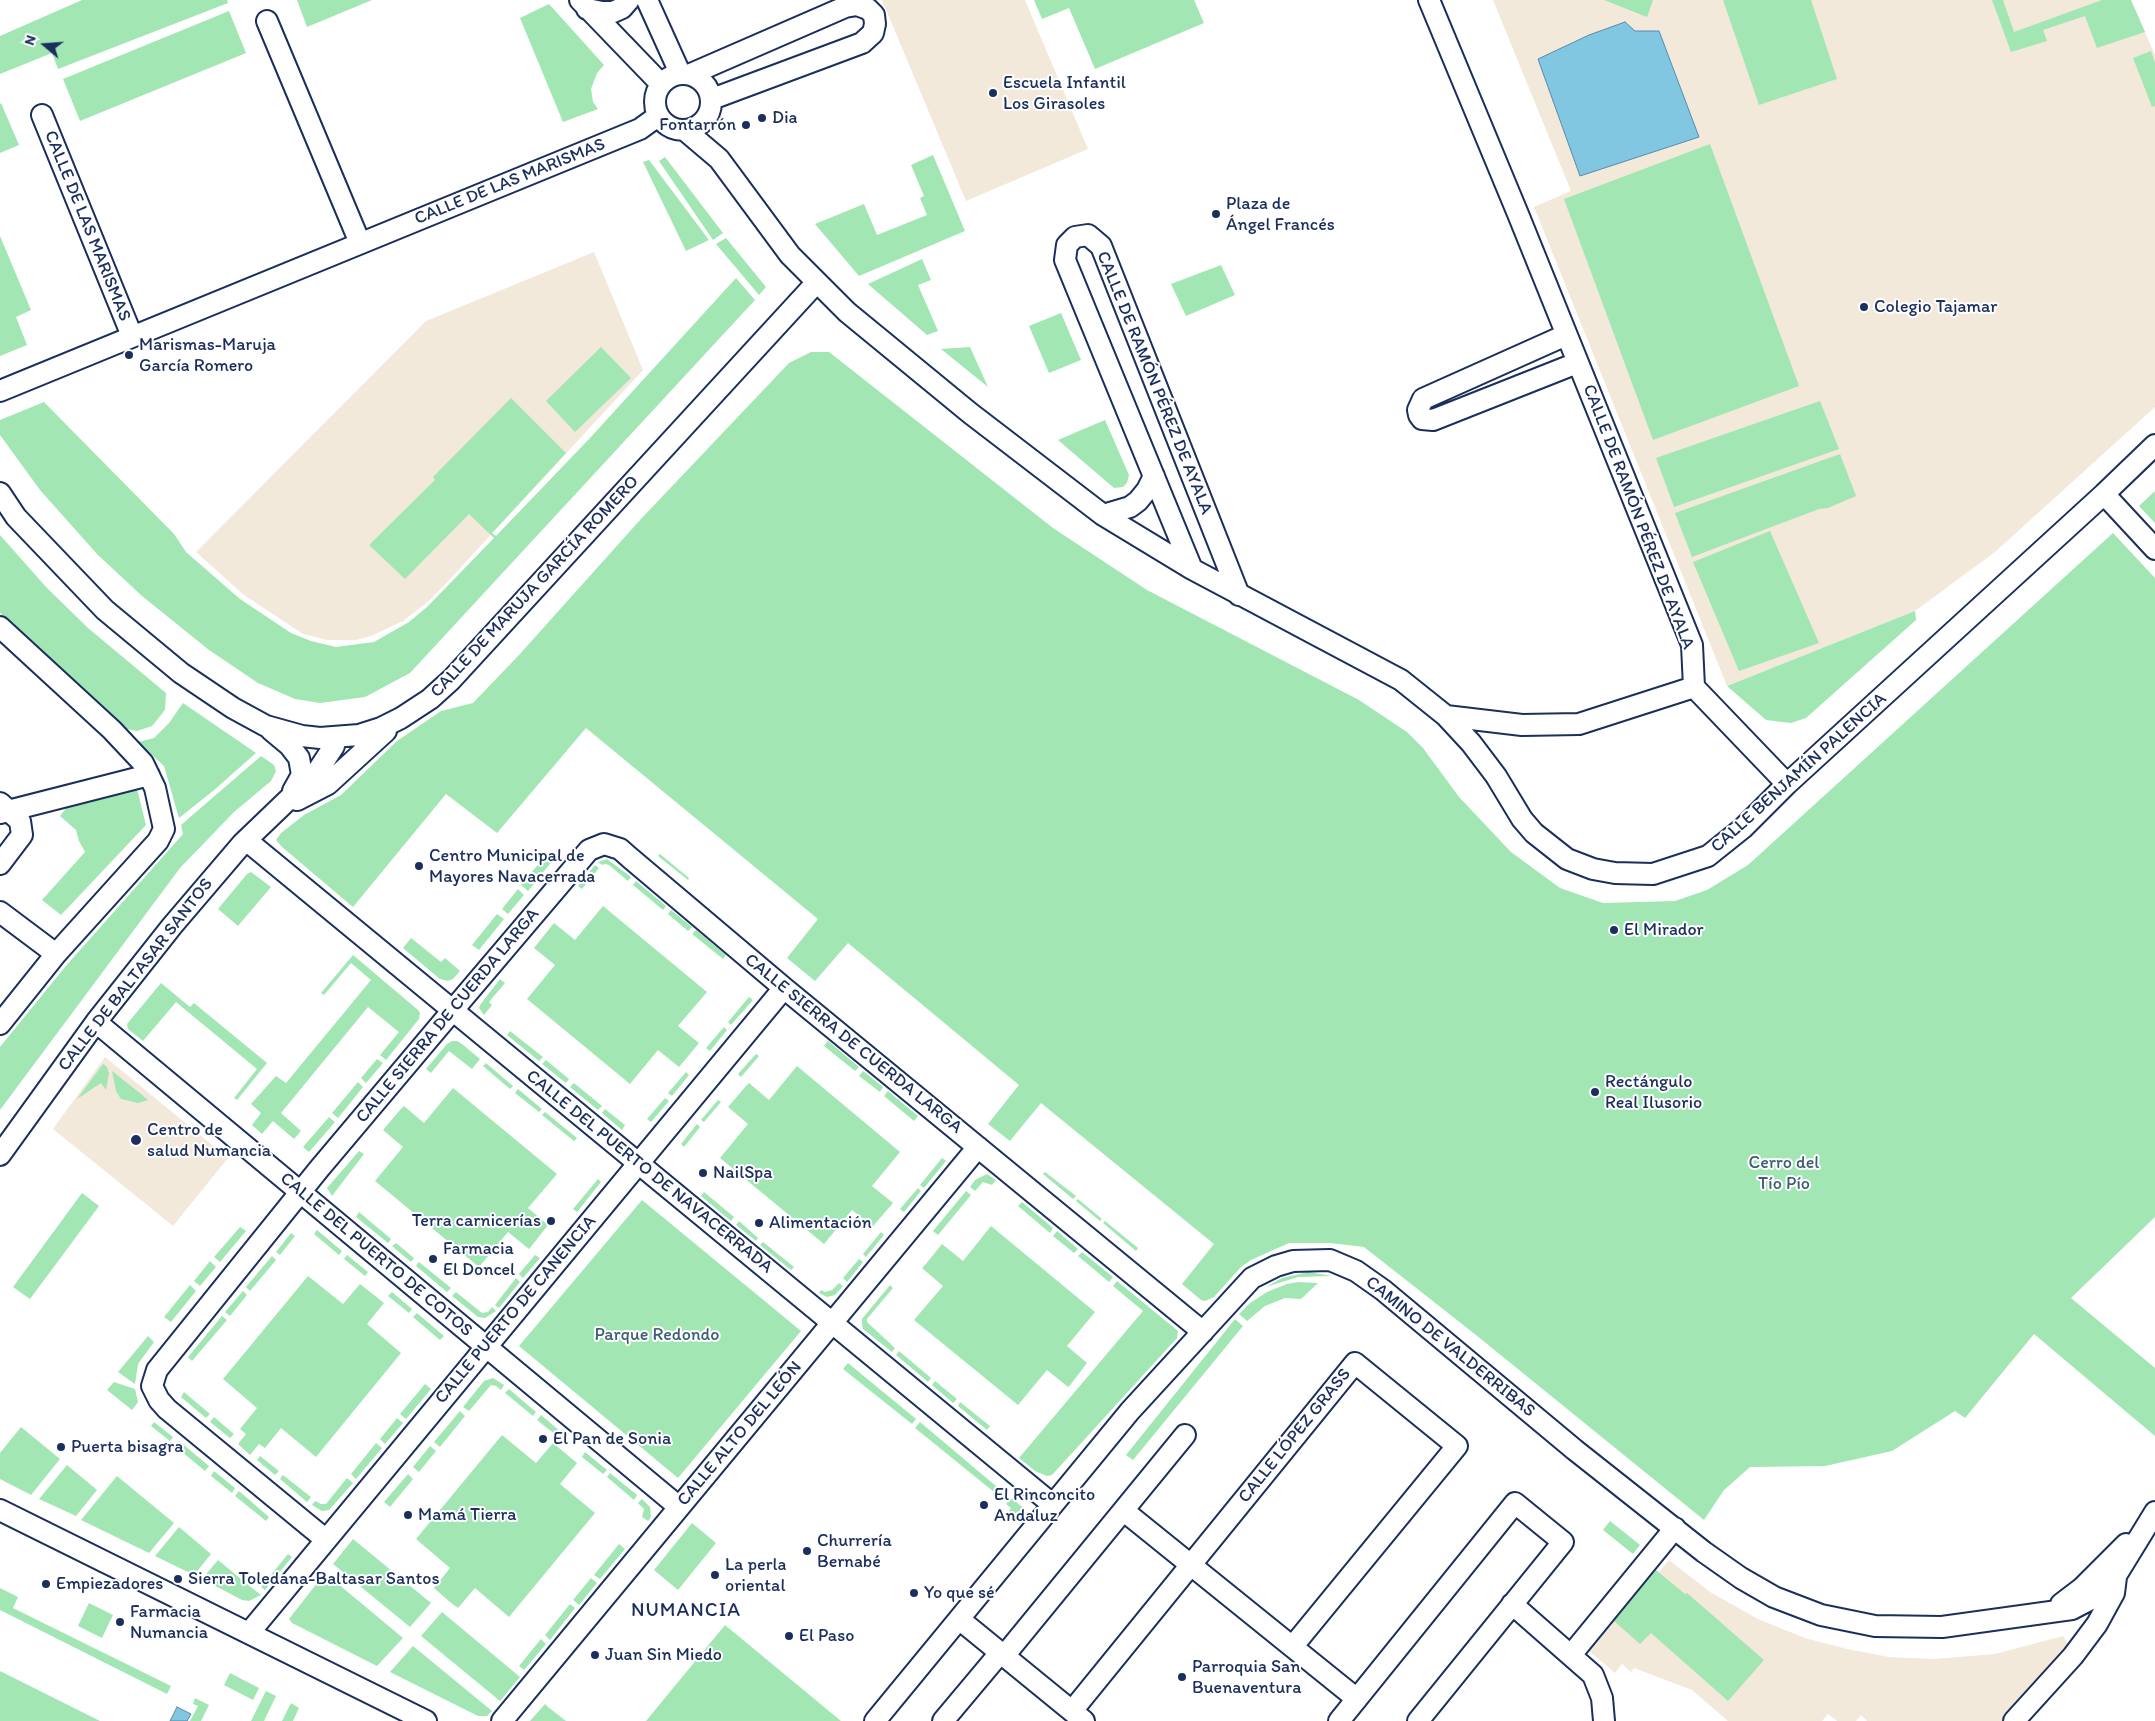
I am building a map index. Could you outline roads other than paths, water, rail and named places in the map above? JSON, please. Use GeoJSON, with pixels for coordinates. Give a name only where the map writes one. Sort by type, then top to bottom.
{"type":"FeatureCollection","features":[{"type":"Feature","properties":{"kind":"street"},"geometry":{"type":"LineString","coordinates":[[584,4],[602,12],[613,12],[622,8],[629,0]]}},
{"type":"Feature","properties":{"kind":"street"},"geometry":{"type":"LineString","coordinates":[[648,0],[686,74],[701,80],[708,88],[712,99],[711,110],[705,120],[697,127],[686,131],[675,130],[665,124],[658,116],[655,105],[656,94],[661,84],[670,77],[686,74],[845,7],[857,5],[868,9],[874,15],[873,33],[862,43],[712,99]]}},
{"type":"Feature","properties":{"kind":"street","name":"CALLE DE RAMÓN PÉREZ DE AYALA"},"geometry":{"type":"LineString","coordinates":[[1429,0],[1692,645],[1694,687]]}},
{"type":"Feature","properties":{"kind":"street"},"geometry":{"type":"LineString","coordinates":[[584,4],[661,84]]}},
{"type":"Feature","properties":{"kind":"street"},"geometry":{"type":"LineString","coordinates":[[267,21],[360,243]]}},
{"type":"Feature","properties":{"kind":"street","name":"CALLE DE LAS MARISMAS"},"geometry":{"type":"LineString","coordinates":[[42,115],[132,336]]}},
{"type":"Feature","properties":{"kind":"street","name":"CALLE DE LAS MARISMAS"},"geometry":{"type":"LineString","coordinates":[[0,390],[640,129],[658,116]]}},
{"type":"Feature","properties":{"kind":"street"},"geometry":{"type":"LineString","coordinates":[[705,120],[719,159]]}},
{"type":"Feature","properties":{"kind":"street"},"geometry":{"type":"LineString","coordinates":[[686,131],[719,159],[790,255],[848,312],[970,413],[1103,515],[1192,569],[1402,680],[1446,716],[1522,726],[1579,724],[1694,687],[1787,784]]}},
{"type":"Feature","properties":{"kind":"street","name":"CALLE DE RAMÓN PÉREZ DE AYALA"},"geometry":{"type":"LineString","coordinates":[[1192,569],[1066,260],[1066,245],[1075,237],[1088,235],[1101,246],[1239,595]]}},
{"type":"Feature","properties":{"kind":"street","name":"CALLE DE MARUJA GARCÍA ROMERO"},"geometry":{"type":"LineString","coordinates":[[0,493],[16,517],[105,610],[181,674],[233,708],[266,726],[302,736],[342,737],[381,728],[401,718],[430,699],[451,680],[817,282]]}},
{"type":"Feature","properties":{"kind":"street","name":"CALLE DE RAMÓN PÉREZ DE AYALA"},"geometry":{"type":"LineString","coordinates":[[1566,335],[1423,399],[1418,415],[1422,419],[1433,420],[1578,363]]}},
{"type":"Feature","properties":{"kind":"street","name":"CALLE BENJAMÍN PALENCIA"},"geometry":{"type":"LineString","coordinates":[[1446,716],[1471,743],[1496,776],[1522,819],[1534,834],[1567,859],[1593,869],[1615,874],[1653,874],[1708,856],[1743,828],[1787,784],[2104,494],[2155,444]]}},
{"type":"Feature","properties":{"kind":"street","name":"CALLE BENJAMÍN PALENCIA"},"geometry":{"type":"LineString","coordinates":[[2104,494],[2155,458]]}},
{"type":"Feature","properties":{"kind":"street","name":"CALLE DE RAMÓN PÉREZ DE AYALA"},"geometry":{"type":"LineString","coordinates":[[1103,515],[1130,507],[1138,501],[1147,490],[1154,476]]}},
{"type":"Feature","properties":{"kind":"street"},"geometry":{"type":"LineString","coordinates":[[2104,494],[2155,549]]}},
{"type":"Feature","properties":{"kind":"street"},"geometry":{"type":"LineString","coordinates":[[0,1024],[56,954],[158,841],[164,829],[149,775],[143,763],[112,730],[3,635]]}},
{"type":"Feature","properties":{"kind":"street","name":"CALLE DE BALTASAR SANTOS"},"geometry":{"type":"LineString","coordinates":[[283,806],[328,784],[372,741],[401,718]]}},
{"type":"Feature","properties":{"kind":"street","name":"CALLE DE BALTASAR SANTOS"},"geometry":{"type":"LineString","coordinates":[[266,726],[296,752],[302,766],[302,776],[283,806]]}},
{"type":"Feature","properties":{"kind":"street","name":"CALLE DE BALTASAR SANTOS"},"geometry":{"type":"LineString","coordinates":[[0,1155],[96,1022],[172,926],[246,840],[317,772],[342,737],[349,747],[342,759],[302,798]]}},
{"type":"Feature","properties":{"kind":"street"},"geometry":{"type":"LineString","coordinates":[[2,808],[149,775]]}},
{"type":"Feature","properties":{"kind":"street"},"geometry":{"type":"LineString","coordinates":[[0,864],[22,835],[20,821],[2,808]]}},
{"type":"Feature","properties":{"kind":"street","name":"CALLE DEL PUERTO DE NAVACERRADA"},"geometry":{"type":"LineString","coordinates":[[246,840],[1052,1504]]}},
{"type":"Feature","properties":{"kind":"street","name":"CALLE SIERRA DE CUERDA LARGA"},"geometry":{"type":"LineString","coordinates":[[325,1539],[167,1410],[152,1386],[157,1370],[300,1192],[452,1010],[589,850],[604,844],[620,849],[784,988],[1203,1332]]}},
{"type":"Feature","properties":{"kind":"street"},"geometry":{"type":"LineString","coordinates":[[0,912],[56,954]]}},
{"type":"Feature","properties":{"kind":"street","name":"CALLE PUERTO DE CANENCIA"},"geometry":{"type":"LineString","coordinates":[[249,1633],[325,1539],[784,988]]}},
{"type":"Feature","properties":{"kind":"street","name":"CALLE DEL PUERTO DE COTOS"},"geometry":{"type":"LineString","coordinates":[[96,1022],[679,1507]]}},
{"type":"Feature","properties":{"kind":"street","name":"CALLE ALTO DEL LEÓN"},"geometry":{"type":"LineString","coordinates":[[502,1721],[978,1147]]}},
{"type":"Feature","properties":{"kind":"street","name":"CAMINO DE VALDERRIBAS"},"geometry":{"type":"LineString","coordinates":[[875,1721],[1130,1411],[1252,1278],[1276,1266],[1293,1261],[1330,1260],[1356,1271],[1383,1290],[1576,1450],[1741,1578],[1774,1597],[1821,1615],[1875,1626],[1942,1627],[2072,1609],[2092,1598],[2117,1574],[2155,1510]]}},
{"type":"Feature","properties":{"kind":"street","name":"CALLE LÓPEZ GRASS"},"geometry":{"type":"LineString","coordinates":[[959,1619],[1078,1716],[1191,1564],[1355,1363],[1457,1446],[1293,1646]]}},
{"type":"Feature","properties":{"kind":"street"},"geometry":{"type":"LineString","coordinates":[[943,1721],[1124,1511],[1185,1435]]}},
{"type":"Feature","properties":{"kind":"street"},"geometry":{"type":"LineString","coordinates":[[1339,1721],[1515,1503],[1563,1542],[1418,1721]]}},
{"type":"Feature","properties":{"kind":"street"},"geometry":{"type":"LineString","coordinates":[[0,1510],[426,1721]]}},
{"type":"Feature","properties":{"kind":"street","name":"CAMINO DE VALDERRIBAS"},"geometry":{"type":"LineString","coordinates":[[2052,1611],[2082,1588],[2120,1550],[2155,1510]]}},
{"type":"Feature","properties":{"kind":"street"},"geometry":{"type":"LineString","coordinates":[[1124,1511],[1357,1699]]}},
{"type":"Feature","properties":{"kind":"street"},"geometry":{"type":"LineString","coordinates":[[1571,1655],[1675,1528]]}},
{"type":"Feature","properties":{"kind":"street"},"geometry":{"type":"LineString","coordinates":[[2014,1721],[2073,1656],[2097,1624],[2114,1593],[2120,1550]]}},
{"type":"Feature","properties":{"kind":"street"},"geometry":{"type":"LineString","coordinates":[[1512,1604],[1592,1675],[1602,1698],[1604,1721]]}},
{"type":"Feature","properties":{"kind":"street"},"geometry":{"type":"LineString","coordinates":[[2052,1611],[2067,1614],[2079,1624],[2081,1634],[2073,1656]]}},
{"type":"Feature","properties":{"kind":"water"},"geometry":{"type":"Polygon","coordinates":[[[1625,22],[1635,31],[1659,31],[1699,137],[1580,176],[1538,59],[1589,35],[1625,22]]]}},
{"type":"Feature","properties":{"kind":"water"},"geometry":{"type":"Polygon","coordinates":[[[177,1707],[191,1714],[187,1721],[170,1721],[177,1707]]]}},
{"type":"Feature","properties":{"kind":"place","name":"Escuela Infantil Los Girasoles"},"geometry":{"type":"Point","coordinates":[993,93]}},
{"type":"Feature","properties":{"kind":"place","name":"Dia"},"geometry":{"type":"Point","coordinates":[762,118]}},
{"type":"Feature","properties":{"kind":"place","name":"Fontarrón"},"geometry":{"type":"Point","coordinates":[746,125]}},
{"type":"Feature","properties":{"kind":"place","name":"Plaza de Ángel Francés"},"geometry":{"type":"Point","coordinates":[1216,214]}},
{"type":"Feature","properties":{"kind":"place","name":"Colegio Tajamar"},"geometry":{"type":"Point","coordinates":[1864,307]}},
{"type":"Feature","properties":{"kind":"place","name":"Marismas-Maruja García Romero"},"geometry":{"type":"Point","coordinates":[129,355]}},
{"type":"Feature","properties":{"kind":"place","name":"Centro Municipal de Mayores Navacerrada"},"geometry":{"type":"Point","coordinates":[419,866]}},
{"type":"Feature","properties":{"kind":"place","name":"El Mirador"},"geometry":{"type":"Point","coordinates":[1614,930]}},
{"type":"Feature","properties":{"kind":"place","name":"Rectángulo Real Ilusorio"},"geometry":{"type":"Point","coordinates":[1595,1092]}},
{"type":"Feature","properties":{"kind":"place","name":"Centro de salud Numancia"},"geometry":{"type":"Point","coordinates":[136,1140]}},
{"type":"Feature","properties":{"kind":"place","name":"NailSpa"},"geometry":{"type":"Point","coordinates":[703,1173]}},
{"type":"Feature","properties":{"kind":"place","name":"Terra carnicerías"},"geometry":{"type":"Point","coordinates":[551,1221]}},
{"type":"Feature","properties":{"kind":"place","name":"Alimentación"},"geometry":{"type":"Point","coordinates":[759,1223]}},
{"type":"Feature","properties":{"kind":"place","name":"Farmacia El Doncel"},"geometry":{"type":"Point","coordinates":[433,1259]}},
{"type":"Feature","properties":{"kind":"place","name":"El Pan de Sonia"},"geometry":{"type":"Point","coordinates":[543,1439]}},
{"type":"Feature","properties":{"kind":"place","name":"Puerta bisagra"},"geometry":{"type":"Point","coordinates":[61,1447]}},
{"type":"Feature","properties":{"kind":"place","name":"El Rinconcito Andaluz"},"geometry":{"type":"Point","coordinates":[984,1505]}},
{"type":"Feature","properties":{"kind":"place","name":"Mamá Tierra"},"geometry":{"type":"Point","coordinates":[408,1515]}},
{"type":"Feature","properties":{"kind":"place","name":"Churrería Bernabé"},"geometry":{"type":"Point","coordinates":[807,1551]}},
{"type":"Feature","properties":{"kind":"place","name":"La perla oriental"},"geometry":{"type":"Point","coordinates":[715,1575]}},
{"type":"Feature","properties":{"kind":"place","name":"Sierra Toledana-Baltasar Santos"},"geometry":{"type":"Point","coordinates":[178,1579]}},
{"type":"Feature","properties":{"kind":"place","name":"Empiezadores"},"geometry":{"type":"Point","coordinates":[46,1584]}},
{"type":"Feature","properties":{"kind":"place","name":"Yo que sé"},"geometry":{"type":"Point","coordinates":[914,1593]}},
{"type":"Feature","properties":{"kind":"place","name":"Farmacia Numancia"},"geometry":{"type":"Point","coordinates":[120,1622]}},
{"type":"Feature","properties":{"kind":"place","name":"El Paso"},"geometry":{"type":"Point","coordinates":[789,1636]}},
{"type":"Feature","properties":{"kind":"place","name":"Juan Sin Miedo"},"geometry":{"type":"Point","coordinates":[595,1655]}},
{"type":"Feature","properties":{"kind":"place","name":"Parroquia San Buenaventura"},"geometry":{"type":"Point","coordinates":[1182,1677]}},
{"type":"Feature","properties":{"kind":"district","name":"NUMANCIA"},"geometry":{"type":"Point","coordinates":[686,1611]}},
{"type":"Feature","properties":{"kind":"park label","name":"Cerro del Tío Pío"},"geometry":{"type":"Point","coordinates":[1784,1173]}},
{"type":"Feature","properties":{"kind":"park label","name":"Parque Redondo"},"geometry":{"type":"Point","coordinates":[657,1335]}}]}
